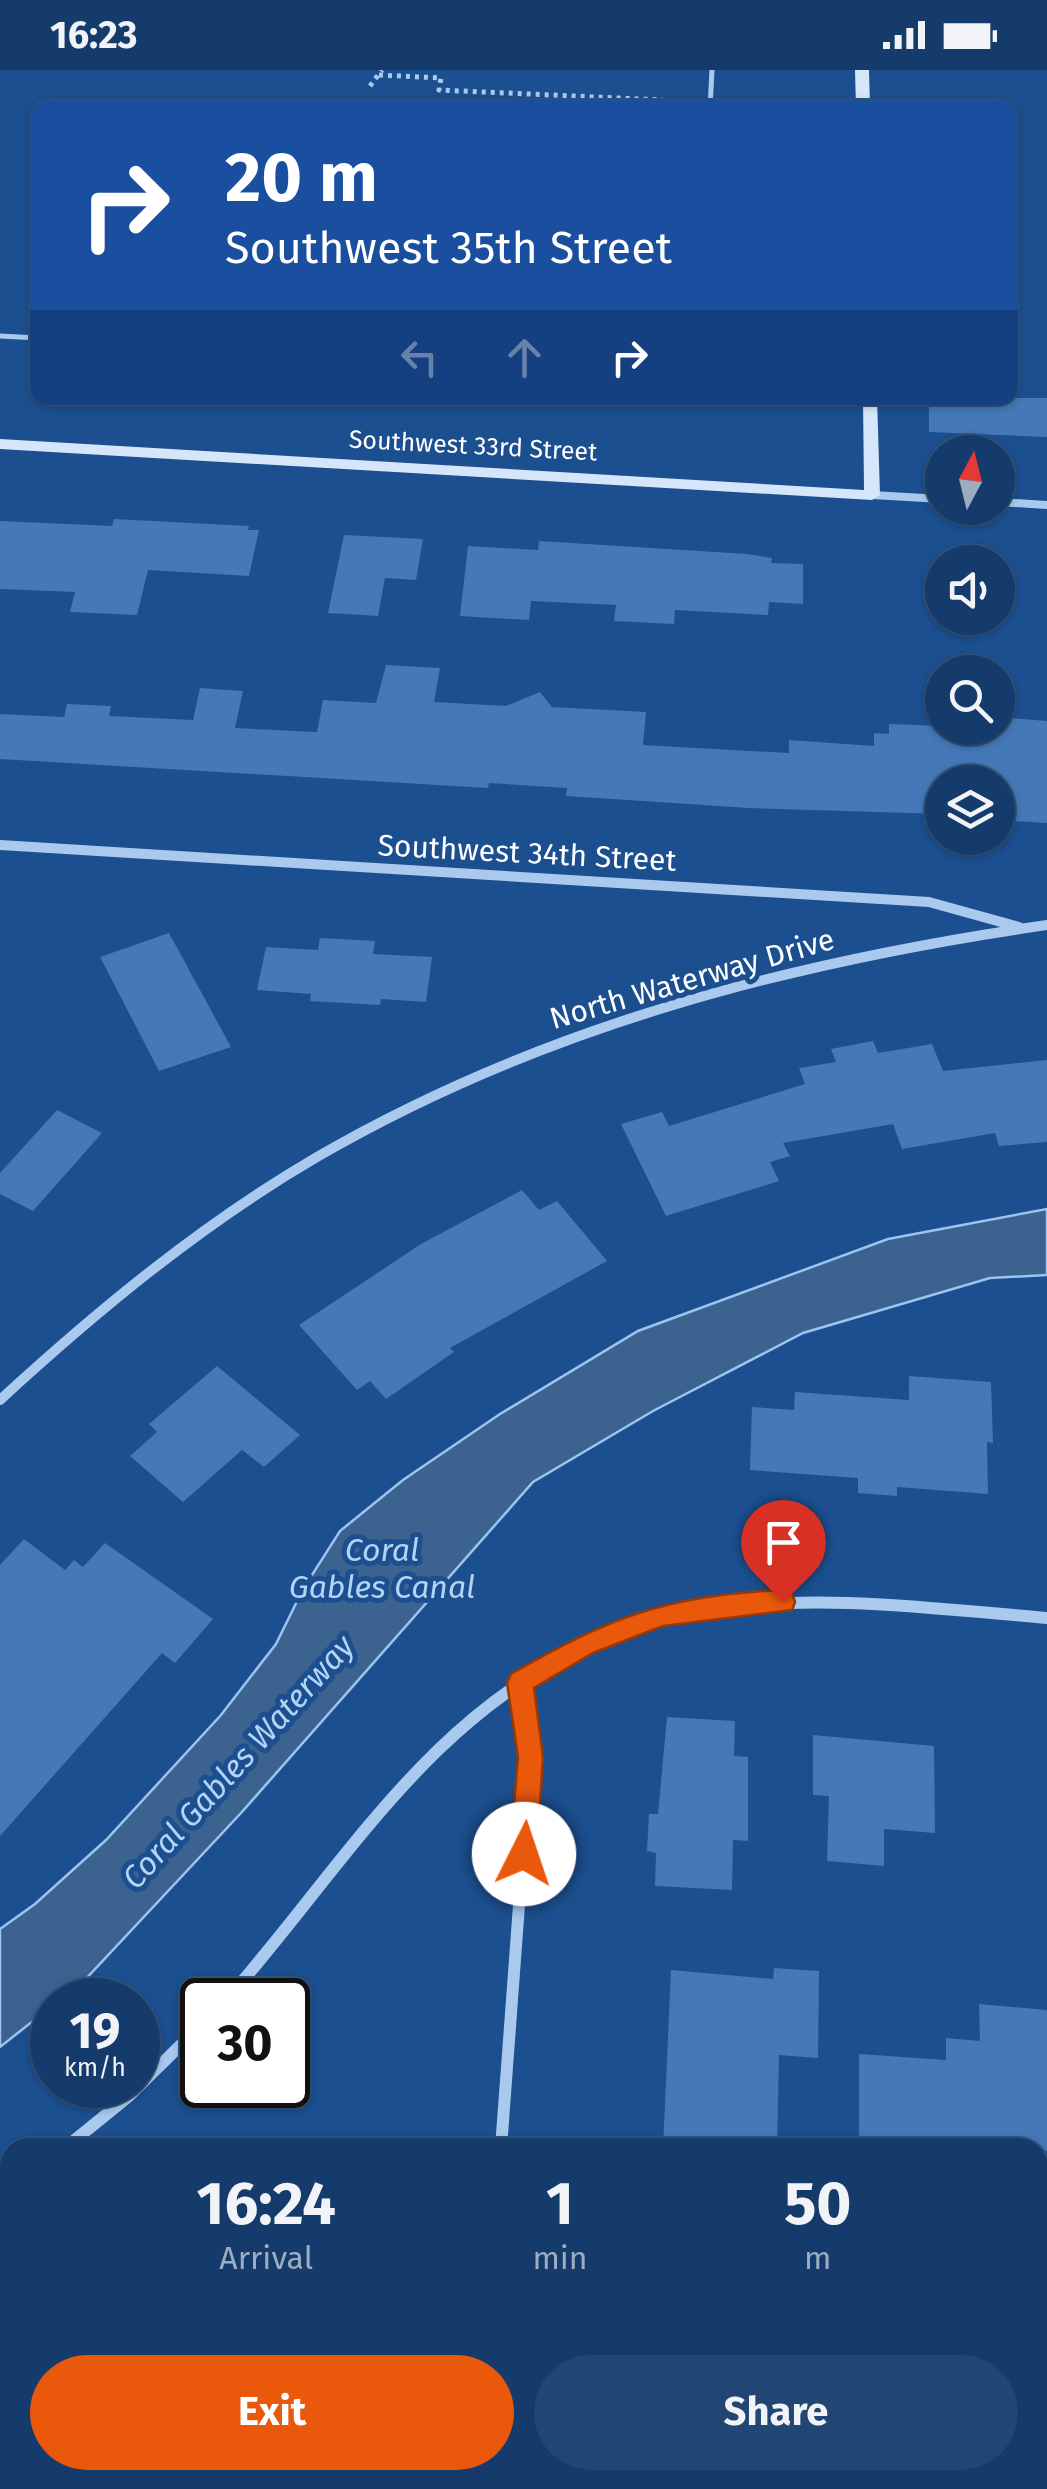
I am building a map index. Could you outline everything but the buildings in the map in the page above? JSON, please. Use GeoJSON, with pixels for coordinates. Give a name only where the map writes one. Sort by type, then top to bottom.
{"type":"FeatureCollection","features":[{"type":"Feature","properties":{"kind":"street"},"geometry":{"type":"LineString","coordinates":[[862,70],[863,100]]}},
{"type":"Feature","properties":{"kind":"street"},"geometry":{"type":"LineString","coordinates":[[870,405],[872,494]]}},
{"type":"Feature","properties":{"kind":"street","name":"Southwest 33rd Street"},"geometry":{"type":"LineString","coordinates":[[0,444],[925,498]]}},
{"type":"Feature","properties":{"kind":"street"},"geometry":{"type":"LineString","coordinates":[[1015,503],[1047,505]]}},
{"type":"Feature","properties":{"kind":"street","name":"Southwest 34th Street"},"geometry":{"type":"LineString","coordinates":[[0,845],[929,902],[1024,928],[1047,926]]}},
{"type":"Feature","properties":{"kind":"street","name":"North Waterway Drive"},"geometry":{"type":"LineString","coordinates":[[0,1400],[83,1325],[240,1205],[360,1133],[506,1063],[572,1036],[714,993],[922,945],[1024,928]]}},
{"type":"Feature","properties":{"kind":"street"},"geometry":{"type":"LineString","coordinates":[[245,1978],[436,1752],[520,1683],[584,1645],[662,1614],[712,1606],[818,1602],[1047,1618]]}},
{"type":"Feature","properties":{"kind":"street"},"geometry":{"type":"LineString","coordinates":[[503,2138],[530,1757],[520,1683]]}},
{"type":"Feature","properties":{"kind":"street"},"geometry":{"type":"LineString","coordinates":[[77,2138],[129,2096],[180,2046]]}},
{"type":"Feature","properties":{"kind":"lane"},"geometry":{"type":"LineString","coordinates":[[710,100],[712,70]]}},
{"type":"Feature","properties":{"kind":"lane"},"geometry":{"type":"LineString","coordinates":[[0,336],[30,338]]}},
{"type":"Feature","properties":{"kind":"path"},"geometry":{"type":"LineString","coordinates":[[370,86],[381,73],[441,78],[439,90],[663,100]]}},
{"type":"Feature","properties":{"kind":"water","name":"Coral Gables Canal"},"geometry":{"type":"Polygon","coordinates":[[[1047,1209],[1047,1275],[990,1278],[803,1333],[653,1411],[533,1482],[241,1813],[87,1978],[30,1978],[30,2023],[0,2047],[0,1929],[35,1904],[106,1840],[221,1715],[276,1644],[303,1589],[340,1531],[403,1480],[500,1414],[638,1331],[888,1239],[1047,1209]]]}},
{"type":"Feature","properties":{"kind":"route"},"geometry":{"type":"LineString","coordinates":[[524,1854],[530,1757],[520,1683],[584,1645],[662,1614],[723,1604],[783,1602]]}},
{"type":"Feature","properties":{"kind":"water label","name":"Coral Gables Waterway"},"geometry":{"type":"Point","coordinates":[238,1762]}}]}
